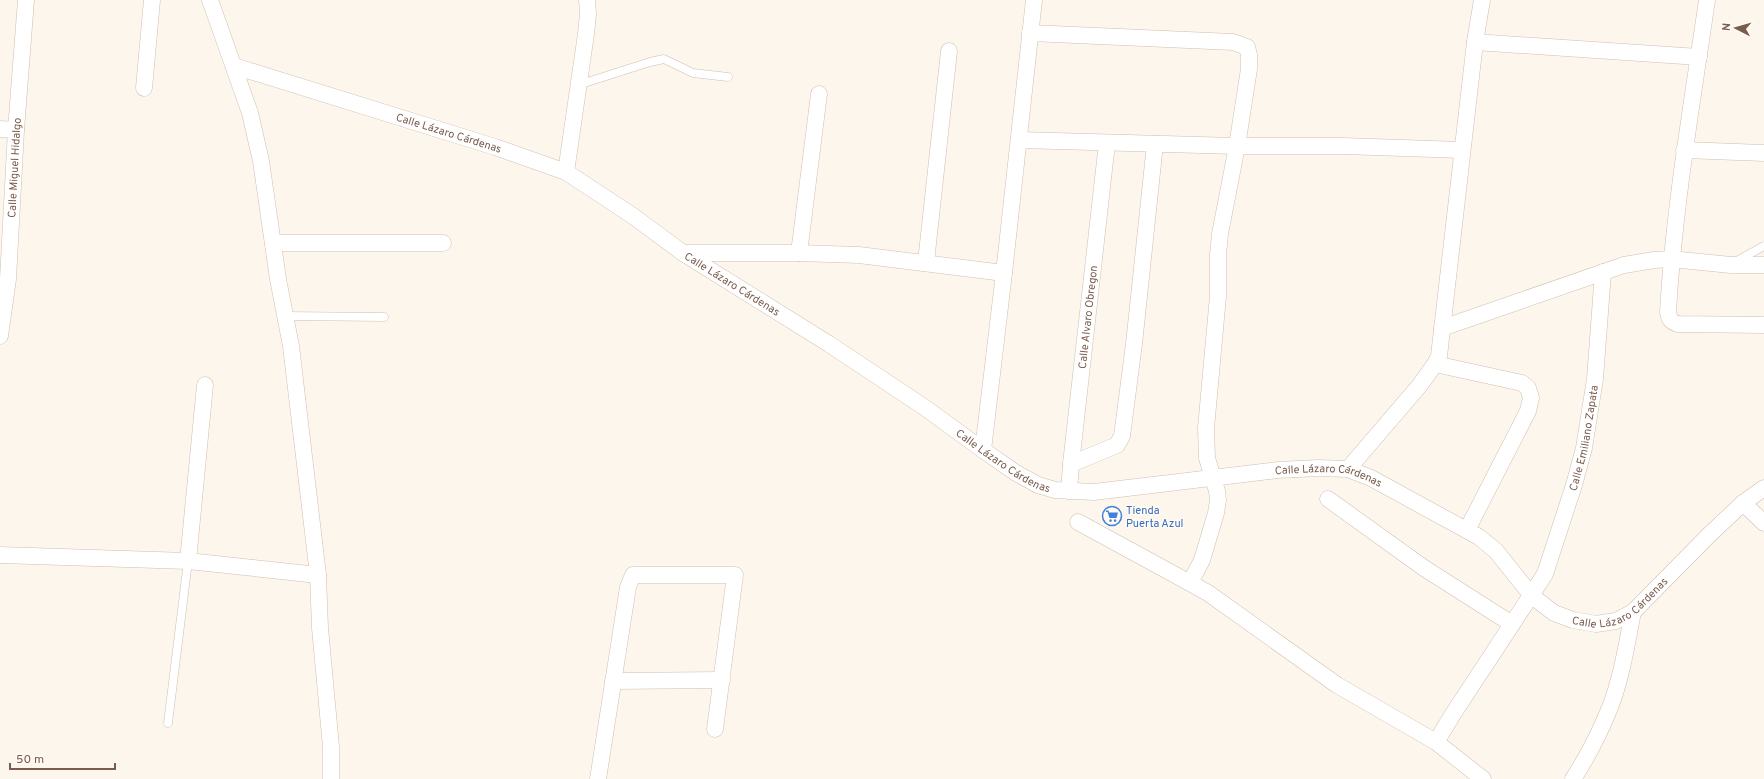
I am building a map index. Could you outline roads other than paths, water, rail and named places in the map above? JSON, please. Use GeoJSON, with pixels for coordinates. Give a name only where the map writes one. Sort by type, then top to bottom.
{"type":"FeatureCollection","features":[{"type":"Feature","properties":{"kind":"street","name":"Calle Miguel Hidalgo"},"geometry":{"type":"LineString","coordinates":[[0,336],[8,279],[16,130],[26,0]]}},
{"type":"Feature","properties":{"kind":"street"},"geometry":{"type":"LineString","coordinates":[[144,88],[152,0]]}},
{"type":"Feature","properties":{"kind":"street"},"geometry":{"type":"LineString","coordinates":[[210,0],[250,113],[261,161],[273,243],[291,346],[318,575],[320,628],[331,747],[331,779]]}},
{"type":"Feature","properties":{"kind":"street"},"geometry":{"type":"LineString","coordinates":[[566,172],[588,14],[587,0]]}},
{"type":"Feature","properties":{"kind":"street"},"geometry":{"type":"LineString","coordinates":[[982,450],[1004,273],[1034,0]]}},
{"type":"Feature","properties":{"kind":"street"},"geometry":{"type":"LineString","coordinates":[[1348,469],[1436,364],[1439,356],[1475,42],[1482,0]]}},
{"type":"Feature","properties":{"kind":"street"},"geometry":{"type":"LineString","coordinates":[[1707,0],[1684,150],[1671,259],[1668,312],[1669,319],[1674,323],[1764,325]]}},
{"type":"Feature","properties":{"kind":"street"},"geometry":{"type":"LineString","coordinates":[[1030,33],[1233,42],[1247,47],[1249,55],[1249,69],[1237,146],[1220,234],[1218,255],[1218,296],[1206,428],[1207,458],[1217,491],[1216,513],[1202,560],[1190,583]]}},
{"type":"Feature","properties":{"kind":"street"},"geometry":{"type":"LineString","coordinates":[[1475,42],[1699,57]]}},
{"type":"Feature","properties":{"kind":"street"},"geometry":{"type":"LineString","coordinates":[[926,262],[949,51]]}},
{"type":"Feature","properties":{"kind":"street","name":"Calle Lázaro Cárdenas"},"geometry":{"type":"LineString","coordinates":[[234,66],[502,149],[566,172],[633,216],[683,252],[829,344],[924,407],[1016,473],[1038,485],[1055,490],[1094,492],[1278,470],[1318,468],[1348,469],[1371,478],[1478,536],[1496,551],[1532,596],[1554,613],[1573,620],[1596,624],[1616,621],[1633,612],[1709,535],[1743,503],[1764,488]]}},
{"type":"Feature","properties":{"kind":"street"},"geometry":{"type":"LineString","coordinates":[[799,253],[820,94]]}},
{"type":"Feature","properties":{"kind":"street"},"geometry":{"type":"LineString","coordinates":[[0,129],[16,130]]}},
{"type":"Feature","properties":{"kind":"street"},"geometry":{"type":"LineString","coordinates":[[1019,140],[1237,146],[1343,146],[1462,150]]}},
{"type":"Feature","properties":{"kind":"street","name":"Calle Alvaro Obregon"},"geometry":{"type":"LineString","coordinates":[[1069,491],[1107,143]]}},
{"type":"Feature","properties":{"kind":"street"},"geometry":{"type":"LineString","coordinates":[[1071,464],[1117,445],[1122,436],[1135,336],[1155,144]]}},
{"type":"Feature","properties":{"kind":"street"},"geometry":{"type":"LineString","coordinates":[[1684,150],[1764,153]]}},
{"type":"Feature","properties":{"kind":"street"},"geometry":{"type":"LineString","coordinates":[[273,243],[443,243]]}},
{"type":"Feature","properties":{"kind":"street"},"geometry":{"type":"LineString","coordinates":[[683,252],[859,255],[926,262],[1004,273]]}},
{"type":"Feature","properties":{"kind":"street"},"geometry":{"type":"LineString","coordinates":[[1442,328],[1624,265],[1671,259],[1730,265],[1764,265]]}},
{"type":"Feature","properties":{"kind":"street","name":"Calle Emiliano Zapata"},"geometry":{"type":"LineString","coordinates":[[1436,742],[1545,574],[1574,485],[1584,448],[1595,379],[1603,272]]}},
{"type":"Feature","properties":{"kind":"street"},"geometry":{"type":"LineString","coordinates":[[1436,364],[1522,383],[1528,388],[1531,398],[1528,411],[1519,430],[1467,530]]}},
{"type":"Feature","properties":{"kind":"street"},"geometry":{"type":"LineString","coordinates":[[188,561],[205,385]]}},
{"type":"Feature","properties":{"kind":"street"},"geometry":{"type":"LineString","coordinates":[[1328,499],[1424,568],[1512,624]]}},
{"type":"Feature","properties":{"kind":"street"},"geometry":{"type":"LineString","coordinates":[[1743,503],[1764,523]]}},
{"type":"Feature","properties":{"kind":"street"},"geometry":{"type":"LineString","coordinates":[[1078,522],[1208,593],[1337,685],[1436,742],[1483,779]]}},
{"type":"Feature","properties":{"kind":"street"},"geometry":{"type":"LineString","coordinates":[[0,555],[141,558],[188,561],[318,575]]}},
{"type":"Feature","properties":{"kind":"street"},"geometry":{"type":"LineString","coordinates":[[598,779],[628,586],[633,575],[736,575],[715,729]]}},
{"type":"Feature","properties":{"kind":"street"},"geometry":{"type":"LineString","coordinates":[[1573,779],[1595,740],[1611,704],[1624,655],[1633,612]]}},
{"type":"Feature","properties":{"kind":"street"},"geometry":{"type":"LineString","coordinates":[[613,681],[722,680]]}},
{"type":"Feature","properties":{"kind":"lane"},"geometry":{"type":"LineString","coordinates":[[578,85],[664,59],[693,73],[728,77]]}},
{"type":"Feature","properties":{"kind":"lane"},"geometry":{"type":"LineString","coordinates":[[1730,265],[1764,246]]}},
{"type":"Feature","properties":{"kind":"lane"},"geometry":{"type":"LineString","coordinates":[[285,316],[384,317]]}},
{"type":"Feature","properties":{"kind":"lane"},"geometry":{"type":"LineString","coordinates":[[168,723],[188,561]]}},
{"type":"Feature","properties":{"kind":"place","name":"Tienda Puerta Azul"},"geometry":{"type":"Point","coordinates":[1112,516]}}]}
